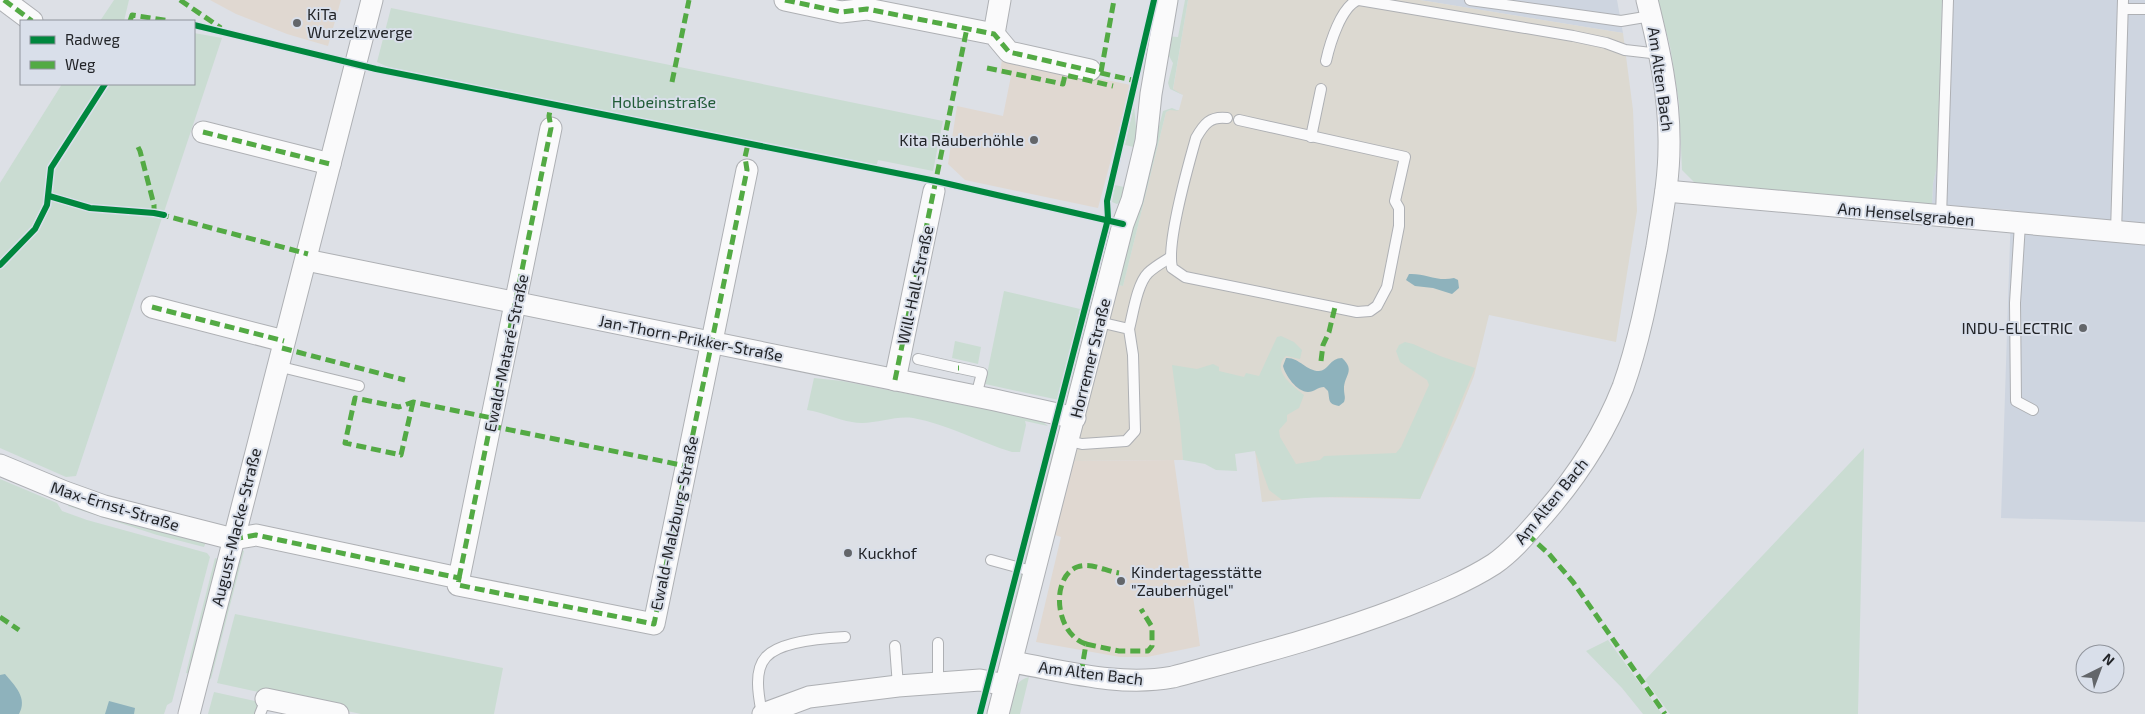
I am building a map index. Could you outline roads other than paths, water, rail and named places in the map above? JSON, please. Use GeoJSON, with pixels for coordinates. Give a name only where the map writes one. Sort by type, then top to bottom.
{"type":"FeatureCollection","features":[{"type":"Feature","properties":{"kind":"street"},"geometry":{"type":"LineString","coordinates":[[4,0],[31,20]]}},
{"type":"Feature","properties":{"kind":"street","name":"August-Macke-Straße"},"geometry":{"type":"LineString","coordinates":[[189,714],[372,0]]}},
{"type":"Feature","properties":{"kind":"street"},"geometry":{"type":"LineString","coordinates":[[785,0],[841,12],[867,9],[994,34],[1010,52],[1090,70]]}},
{"type":"Feature","properties":{"kind":"street"},"geometry":{"type":"LineString","coordinates":[[994,34],[1000,0]]}},
{"type":"Feature","properties":{"kind":"street","name":"Horremer Straße"},"geometry":{"type":"LineString","coordinates":[[998,714],[1146,141],[1151,94],[1167,0]]}},
{"type":"Feature","properties":{"kind":"street","name":"Am Alten Bach"},"geometry":{"type":"LineString","coordinates":[[1012,662],[1130,682],[1173,677],[1289,646],[1381,615],[1442,590],[1494,564],[1527,534],[1571,479],[1601,433],[1622,388],[1640,328],[1666,191],[1669,148],[1668,110],[1660,54],[1649,8]]}},
{"type":"Feature","properties":{"kind":"street","name":"Ewald-Mataré-Straße"},"geometry":{"type":"LineString","coordinates":[[459,578],[551,128]]}},
{"type":"Feature","properties":{"kind":"street"},"geometry":{"type":"LineString","coordinates":[[203,132],[330,164]]}},
{"type":"Feature","properties":{"kind":"street","name":"Ewald-Malzburg-Straße"},"geometry":{"type":"LineString","coordinates":[[233,539],[256,536],[459,578],[458,585],[654,624],[747,170]]}},
{"type":"Feature","properties":{"kind":"street","name":"Will-Hall-Straße"},"geometry":{"type":"LineString","coordinates":[[895,380],[934,191]]}},
{"type":"Feature","properties":{"kind":"street","name":"Am Henselsgraben"},"geometry":{"type":"LineString","coordinates":[[1666,191],[2145,234]]}},
{"type":"Feature","properties":{"kind":"street","name":"Jan-Thorn-Prikker-Straße"},"geometry":{"type":"LineString","coordinates":[[306,260],[976,396],[1075,418]]}},
{"type":"Feature","properties":{"kind":"street"},"geometry":{"type":"LineString","coordinates":[[152,307],[284,341]]}},
{"type":"Feature","properties":{"kind":"street","name":"Max-Ernst-Straße"},"geometry":{"type":"LineString","coordinates":[[0,465],[104,506],[233,539]]}},
{"type":"Feature","properties":{"kind":"street"},"geometry":{"type":"LineString","coordinates":[[762,714],[809,697],[898,686],[980,680],[1006,685]]}},
{"type":"Feature","properties":{"kind":"street"},"geometry":{"type":"LineString","coordinates":[[263,706],[338,714]]}},
{"type":"Feature","properties":{"kind":"lane"},"geometry":{"type":"LineString","coordinates":[[1326,61],[1328,49],[1345,10],[1358,0],[1565,34],[1606,43],[1625,50],[1660,54]]}},
{"type":"Feature","properties":{"kind":"lane"},"geometry":{"type":"LineString","coordinates":[[1470,0],[1621,21],[1649,8]]}},
{"type":"Feature","properties":{"kind":"lane"},"geometry":{"type":"LineString","coordinates":[[1941,217],[1948,0]]}},
{"type":"Feature","properties":{"kind":"lane"},"geometry":{"type":"LineString","coordinates":[[2116,232],[2123,4],[2145,9]]}},
{"type":"Feature","properties":{"kind":"lane"},"geometry":{"type":"LineString","coordinates":[[1311,136],[1321,89]]}},
{"type":"Feature","properties":{"kind":"lane"},"geometry":{"type":"LineString","coordinates":[[1227,118],[1211,119],[1196,138],[1174,232],[1171,257],[1172,268],[1185,276],[1357,312],[1370,311],[1377,306],[1387,287],[1399,226],[1399,208],[1396,201],[1405,157],[1239,120]]}},
{"type":"Feature","properties":{"kind":"lane"},"geometry":{"type":"LineString","coordinates":[[2020,224],[2015,303],[2016,401],[2033,410]]}},
{"type":"Feature","properties":{"kind":"lane"},"geometry":{"type":"LineString","coordinates":[[1068,441],[1082,444],[1126,441],[1136,431],[1133,355],[1129,329],[1145,277],[1150,271],[1171,257]]}},
{"type":"Feature","properties":{"kind":"lane"},"geometry":{"type":"LineString","coordinates":[[1099,322],[1129,329]]}},
{"type":"Feature","properties":{"kind":"lane"},"geometry":{"type":"LineString","coordinates":[[918,359],[982,374],[976,396]]}},
{"type":"Feature","properties":{"kind":"lane"},"geometry":{"type":"LineString","coordinates":[[932,387],[937,364]]}},
{"type":"Feature","properties":{"kind":"lane"},"geometry":{"type":"LineString","coordinates":[[277,366],[359,386]]}},
{"type":"Feature","properties":{"kind":"lane"},"geometry":{"type":"LineString","coordinates":[[991,560],[1035,572]]}},
{"type":"Feature","properties":{"kind":"lane"},"geometry":{"type":"LineString","coordinates":[[762,714],[758,691],[761,667],[765,657],[780,648],[803,642],[845,637]]}},
{"type":"Feature","properties":{"kind":"lane"},"geometry":{"type":"LineString","coordinates":[[938,643],[938,683]]}},
{"type":"Feature","properties":{"kind":"lane"},"geometry":{"type":"LineString","coordinates":[[895,646],[898,686]]}},
{"type":"Feature","properties":{"kind":"water"},"geometry":{"type":"Polygon","coordinates":[[[1409,274],[1442,279],[1454,278],[1458,280],[1459,288],[1452,294],[1433,288],[1415,286],[1406,280],[1409,274]]]}},
{"type":"Feature","properties":{"kind":"water"},"geometry":{"type":"Polygon","coordinates":[[[1286,358],[1291,358],[1310,369],[1319,371],[1325,369],[1335,360],[1342,358],[1349,370],[1344,384],[1344,402],[1339,406],[1332,404],[1328,391],[1324,387],[1308,392],[1300,389],[1292,382],[1284,370],[1283,366],[1286,358]]]}},
{"type":"Feature","properties":{"kind":"water"},"geometry":{"type":"Polygon","coordinates":[[[5,674],[21,697],[22,703],[19,714],[0,714],[0,675],[5,674]]]}},
{"type":"Feature","properties":{"kind":"water"},"geometry":{"type":"Polygon","coordinates":[[[109,701],[135,708],[134,714],[105,714],[109,701]]]}},
{"type":"Feature","properties":{"kind":"place","name":"KiTa Wurzelzwerge"},"geometry":{"type":"Point","coordinates":[297,23]}},
{"type":"Feature","properties":{"kind":"place","name":"Kita Räuberhöhle"},"geometry":{"type":"Point","coordinates":[1034,140]}},
{"type":"Feature","properties":{"kind":"place","name":"INDU-ELECTRIC"},"geometry":{"type":"Point","coordinates":[2083,328]}},
{"type":"Feature","properties":{"kind":"place","name":"Kuckhof"},"geometry":{"type":"Point","coordinates":[848,553]}},
{"type":"Feature","properties":{"kind":"place","name":"Kindertagesstätte \"Zauberhügel\""},"geometry":{"type":"Point","coordinates":[1121,581]}},
{"type":"Feature","properties":{"kind":"park label","name":"Holbeinstraße"},"geometry":{"type":"Point","coordinates":[664,102]}}]}
